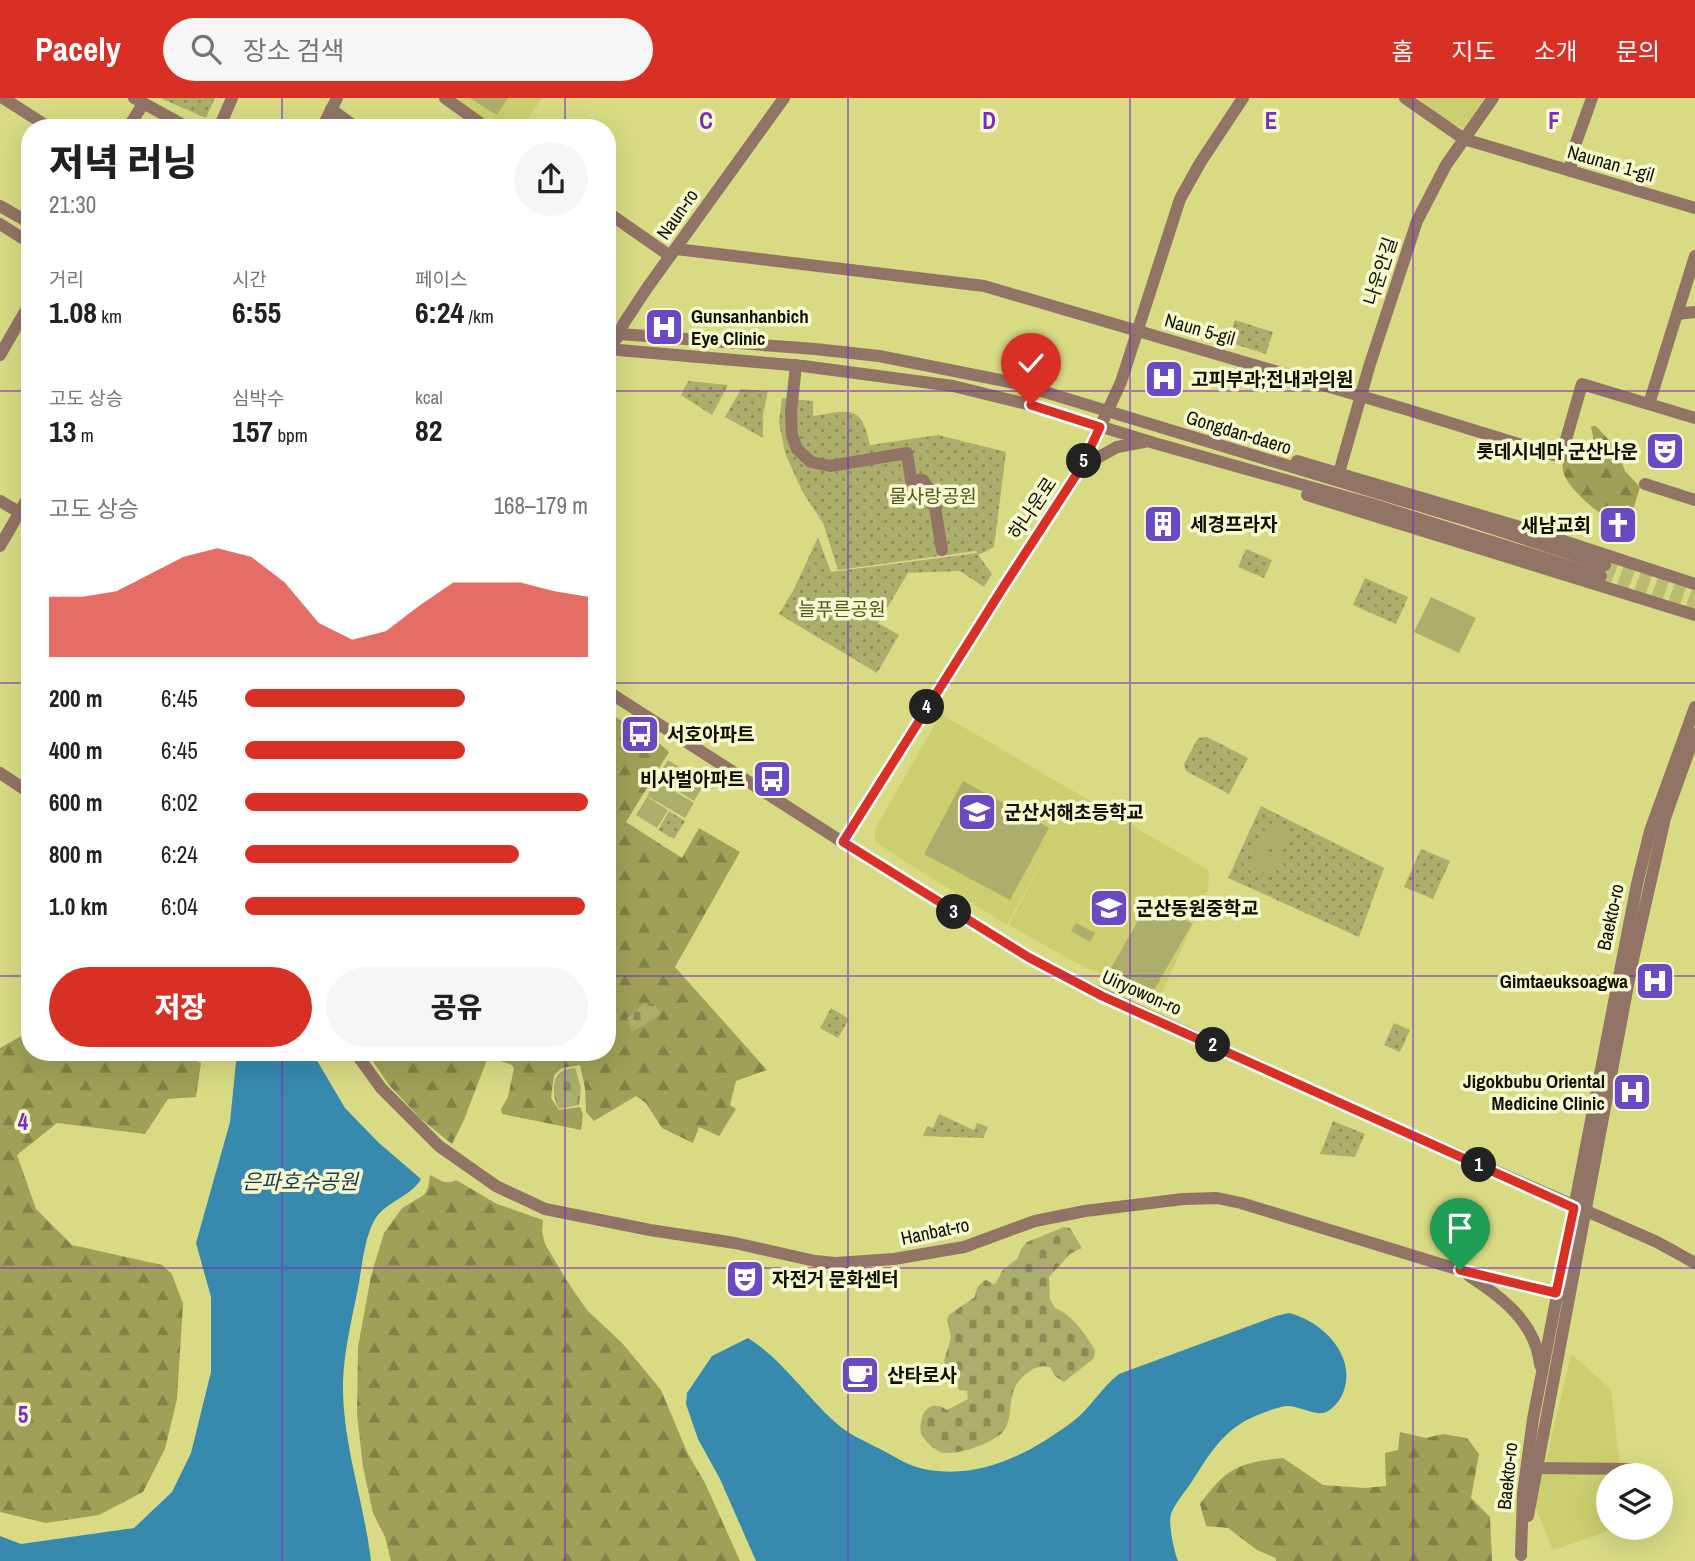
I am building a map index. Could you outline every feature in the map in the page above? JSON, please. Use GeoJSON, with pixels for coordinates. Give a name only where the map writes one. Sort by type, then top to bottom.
{"type":"FeatureCollection","features":[{"type":"Feature","properties":{"kind":"street"},"geometry":{"type":"LineString","coordinates":[[3,98],[36,119]]}},
{"type":"Feature","properties":{"kind":"street"},"geometry":{"type":"LineString","coordinates":[[223,119],[232,98]]}},
{"type":"Feature","properties":{"kind":"street"},"geometry":{"type":"LineString","coordinates":[[445,98],[475,119]]}},
{"type":"Feature","properties":{"kind":"street","name":"Naun-ro"},"geometry":{"type":"LineString","coordinates":[[616,330],[784,98]]}},
{"type":"Feature","properties":{"kind":"street","name":"하나운로"},"geometry":{"type":"LineString","coordinates":[[843,842],[1082,466],[1121,382],[1180,199],[1243,98]]}},
{"type":"Feature","properties":{"kind":"street","name":"나운안길"},"geometry":{"type":"LineString","coordinates":[[1339,473],[1417,221],[1429,195],[1493,98]]}},
{"type":"Feature","properties":{"kind":"street"},"geometry":{"type":"LineString","coordinates":[[1570,171],[1573,151],[1592,98]]}},
{"type":"Feature","properties":{"kind":"street","name":"Naunan 1-gil"},"geometry":{"type":"LineString","coordinates":[[1409,99],[1464,139],[1695,208]]}},
{"type":"Feature","properties":{"kind":"street"},"geometry":{"type":"LineString","coordinates":[[131,119],[138,101],[172,119]]}},
{"type":"Feature","properties":{"kind":"street"},"geometry":{"type":"LineString","coordinates":[[334,104],[348,119]]}},
{"type":"Feature","properties":{"kind":"street"},"geometry":{"type":"LineString","coordinates":[[0,206],[21,218]]}},
{"type":"Feature","properties":{"kind":"street"},"geometry":{"type":"LineString","coordinates":[[616,222],[673,253]]}},
{"type":"Feature","properties":{"kind":"street"},"geometry":{"type":"LineString","coordinates":[[0,224],[21,237]]}},
{"type":"Feature","properties":{"kind":"street","name":"Naun 5-gil"},"geometry":{"type":"LineString","coordinates":[[673,253],[975,285],[1032,299],[1561,457],[1582,384],[1649,404]]}},
{"type":"Feature","properties":{"kind":"street"},"geometry":{"type":"LineString","coordinates":[[1695,256],[1649,404],[1695,418]]}},
{"type":"Feature","properties":{"kind":"street"},"geometry":{"type":"LineString","coordinates":[[1677,314],[1695,312]]}},
{"type":"Feature","properties":{"kind":"street"},"geometry":{"type":"LineString","coordinates":[[0,355],[5,333],[21,314]]}},
{"type":"Feature","properties":{"kind":"street","name":"Gongdan-daero"},"geometry":{"type":"LineString","coordinates":[[616,334],[879,356],[1015,383],[1467,520],[1603,570],[1154,443],[1031,405],[953,386],[796,365],[616,352]]}},
{"type":"Feature","properties":{"kind":"street"},"geometry":{"type":"LineString","coordinates":[[796,365],[791,422],[797,449],[811,461],[830,466],[907,453],[911,480],[923,480],[933,495],[942,550]]}},
{"type":"Feature","properties":{"kind":"street"},"geometry":{"type":"LineString","coordinates":[[1189,437],[1339,473],[1695,583]]}},
{"type":"Feature","properties":{"kind":"street"},"geometry":{"type":"LineString","coordinates":[[1082,466],[1117,447],[1138,442],[1154,443],[1354,510],[1692,614]]}},
{"type":"Feature","properties":{"kind":"street"},"geometry":{"type":"LineString","coordinates":[[1645,484],[1695,500]]}},
{"type":"Feature","properties":{"kind":"street"},"geometry":{"type":"LineString","coordinates":[[0,501],[19,512]]}},
{"type":"Feature","properties":{"kind":"street"},"geometry":{"type":"LineString","coordinates":[[0,546],[21,509]]}},
{"type":"Feature","properties":{"kind":"street","name":"Uiryowon-ro"},"geometry":{"type":"LineString","coordinates":[[616,697],[1028,957],[1102,996],[1657,1242],[1695,1263]]}},
{"type":"Feature","properties":{"kind":"street","name":"Baekto-ro"},"geometry":{"type":"LineString","coordinates":[[1531,1468],[1569,1296],[1580,1210],[1637,884],[1650,831],[1695,707]]}},
{"type":"Feature","properties":{"kind":"street","name":"Baekto-ro"},"geometry":{"type":"LineString","coordinates":[[1520,1558],[1539,1384],[1556,1293],[1580,1210],[1665,818],[1695,734]]}},
{"type":"Feature","properties":{"kind":"street"},"geometry":{"type":"LineString","coordinates":[[0,774],[21,787]]}},
{"type":"Feature","properties":{"kind":"street","name":"Hanbat-ro"},"geometry":{"type":"LineString","coordinates":[[362,1061],[381,1088],[416,1126],[464,1166],[496,1186],[545,1209],[598,1220],[735,1242],[791,1256],[835,1263],[894,1259],[964,1247],[1035,1221],[1085,1211],[1183,1199],[1217,1198],[1460,1270],[1569,1296]]}},
{"type":"Feature","properties":{"kind":"street"},"geometry":{"type":"LineString","coordinates":[[1460,1270],[1513,1309],[1537,1351],[1539,1384]]}},
{"type":"Feature","properties":{"kind":"street"},"geometry":{"type":"LineString","coordinates":[[1531,1468],[1596,1469]]}},
{"type":"Feature","properties":{"kind":"shaded area"},"geometry":{"type":"Polygon","coordinates":[[[450,98],[542,98],[528,119],[481,119],[450,98]]]}},
{"type":"Feature","properties":{"kind":"shaded area"},"geometry":{"type":"Polygon","coordinates":[[[1418,98],[1487,98],[1465,128],[1461,128],[1434,112],[1418,98]]]}},
{"type":"Feature","properties":{"kind":"shaded area"},"geometry":{"type":"Polygon","coordinates":[[[941,714],[1207,869],[1208,890],[1158,1002],[1067,958],[1009,925],[1056,835],[1007,925],[875,841],[875,829],[941,714]]]}},
{"type":"Feature","properties":{"kind":"shaded area"},"geometry":{"type":"Polygon","coordinates":[[[1571,1354],[1611,1389],[1620,1463],[1596,1463],[1596,1535],[1553,1550],[1535,1506],[1571,1354]]]}},
{"type":"Feature","properties":{"kind":"green space"},"geometry":{"type":"Polygon","coordinates":[[[160,98],[215,98],[206,118],[160,98]]]}},
{"type":"Feature","properties":{"kind":"green space"},"geometry":{"type":"Polygon","coordinates":[[[470,98],[508,98],[497,115],[470,98]]]}},
{"type":"Feature","properties":{"kind":"green space"},"geometry":{"type":"Polygon","coordinates":[[[1235,320],[1273,332],[1266,354],[1228,342],[1235,320]]]}},
{"type":"Feature","properties":{"kind":"green space"},"geometry":{"type":"Polygon","coordinates":[[[688,381],[728,385],[712,415],[681,395],[688,381]]]}},
{"type":"Feature","properties":{"kind":"green space"},"geometry":{"type":"Polygon","coordinates":[[[741,389],[768,391],[763,414],[763,438],[725,417],[741,389]]]}},
{"type":"Feature","properties":{"kind":"green space","name":"물사랑공원"},"geometry":{"type":"Polygon","coordinates":[[[782,398],[813,401],[813,416],[845,412],[858,416],[863,422],[870,445],[938,435],[1006,452],[994,547],[978,555],[992,574],[984,587],[960,571],[908,573],[878,623],[899,635],[877,673],[779,614],[818,537],[831,572],[977,553],[976,551],[838,570],[823,523],[802,491],[785,453],[779,423],[782,398]]]}},
{"type":"Feature","properties":{"kind":"green space"},"geometry":{"type":"Polygon","coordinates":[[[1591,426],[1596,426],[1617,449],[1625,471],[1640,487],[1633,510],[1627,505],[1619,519],[1609,515],[1605,519],[1600,517],[1600,513],[1582,498],[1565,476],[1563,461],[1569,451],[1573,454],[1594,450],[1591,426]]]}},
{"type":"Feature","properties":{"kind":"green space"},"geometry":{"type":"Polygon","coordinates":[[[1246,549],[1272,560],[1264,578],[1238,567],[1246,549]]]}},
{"type":"Feature","properties":{"kind":"green space"},"geometry":{"type":"Polygon","coordinates":[[[1365,578],[1408,597],[1396,624],[1353,605],[1365,578]]]}},
{"type":"Feature","properties":{"kind":"green space"},"geometry":{"type":"Polygon","coordinates":[[[1431,597],[1476,618],[1459,653],[1414,632],[1431,597]]]}},
{"type":"Feature","properties":{"kind":"green space"},"geometry":{"type":"Polygon","coordinates":[[[616,717],[669,752],[626,822],[682,858],[699,828],[740,852],[675,967],[767,1070],[736,1081],[730,1105],[736,1109],[719,1136],[699,1127],[693,1143],[662,1128],[646,1103],[636,1096],[594,1121],[586,1112],[580,1065],[562,1068],[554,1075],[551,1098],[559,1110],[580,1107],[583,1114],[581,1130],[502,1114],[501,1109],[508,1097],[514,1068],[500,1061],[616,1061],[616,717]]]}},
{"type":"Feature","properties":{"kind":"green space"},"geometry":{"type":"Polygon","coordinates":[[[1207,737],[1248,758],[1229,794],[1186,771],[1184,764],[1198,738],[1207,737]]]}},
{"type":"Feature","properties":{"kind":"green space"},"geometry":{"type":"Polygon","coordinates":[[[668,760],[705,783],[694,801],[657,778],[668,760]]]}},
{"type":"Feature","properties":{"kind":"green space"},"geometry":{"type":"Polygon","coordinates":[[[656,780],[694,803],[685,818],[647,796],[656,780]]]}},
{"type":"Feature","properties":{"kind":"green space"},"geometry":{"type":"Polygon","coordinates":[[[963,781],[1049,828],[1010,900],[924,854],[963,781]]]}},
{"type":"Feature","properties":{"kind":"green space"},"geometry":{"type":"Polygon","coordinates":[[[647,797],[668,810],[657,828],[636,815],[647,797]]]}},
{"type":"Feature","properties":{"kind":"green space"},"geometry":{"type":"Polygon","coordinates":[[[1261,806],[1384,868],[1359,937],[1228,878],[1261,806]]]}},
{"type":"Feature","properties":{"kind":"green space"},"geometry":{"type":"Polygon","coordinates":[[[669,811],[685,821],[674,839],[658,830],[669,811]]]}},
{"type":"Feature","properties":{"kind":"green space"},"geometry":{"type":"Polygon","coordinates":[[[1270,823],[1291,835],[1281,854],[1259,843],[1270,823]]]}},
{"type":"Feature","properties":{"kind":"green space"},"geometry":{"type":"Polygon","coordinates":[[[1258,846],[1280,857],[1269,876],[1248,864],[1258,846]]]}},
{"type":"Feature","properties":{"kind":"green space"},"geometry":{"type":"Polygon","coordinates":[[[1421,849],[1450,861],[1433,899],[1404,887],[1421,849]]]}},
{"type":"Feature","properties":{"kind":"green space"},"geometry":{"type":"Polygon","coordinates":[[[1150,900],[1192,924],[1150,997],[1108,973],[1150,900]]]}},
{"type":"Feature","properties":{"kind":"green space"},"geometry":{"type":"Polygon","coordinates":[[[1076,923],[1095,933],[1090,942],[1071,931],[1076,923]]]}},
{"type":"Feature","properties":{"kind":"green space"},"geometry":{"type":"Polygon","coordinates":[[[645,1003],[655,1004],[661,1014],[632,1032],[627,1018],[645,1003]]]}},
{"type":"Feature","properties":{"kind":"green space"},"geometry":{"type":"Polygon","coordinates":[[[831,1008],[849,1019],[838,1038],[820,1028],[831,1008]]]}},
{"type":"Feature","properties":{"kind":"green space"},"geometry":{"type":"Polygon","coordinates":[[[1394,1023],[1410,1030],[1400,1052],[1384,1045],[1394,1023]]]}},
{"type":"Feature","properties":{"kind":"green space"},"geometry":{"type":"Polygon","coordinates":[[[21,1036],[21,1061],[201,1063],[196,1097],[168,1099],[145,1134],[57,1123],[17,1155],[36,1209],[72,1245],[162,1265],[172,1274],[183,1304],[177,1399],[165,1449],[143,1492],[99,1515],[46,1523],[0,1512],[0,1048],[21,1036]]]}},
{"type":"Feature","properties":{"kind":"green space"},"geometry":{"type":"Polygon","coordinates":[[[373,1061],[486,1061],[452,1144],[421,1119],[389,1085],[373,1061]]]}},
{"type":"Feature","properties":{"kind":"green space"},"geometry":{"type":"Polygon","coordinates":[[[575,1068],[581,1088],[579,1105],[559,1109],[555,1100],[554,1083],[563,1071],[575,1068]]]}},
{"type":"Feature","properties":{"kind":"green space"},"geometry":{"type":"Polygon","coordinates":[[[939,1114],[974,1130],[977,1123],[988,1127],[983,1138],[923,1136],[927,1126],[933,1128],[939,1114]]]}},
{"type":"Feature","properties":{"kind":"green space"},"geometry":{"type":"Polygon","coordinates":[[[1333,1121],[1365,1134],[1355,1157],[1320,1154],[1333,1121]]]}},
{"type":"Feature","properties":{"kind":"green space"},"geometry":{"type":"Polygon","coordinates":[[[430,1175],[446,1182],[456,1180],[497,1204],[543,1220],[545,1244],[587,1310],[623,1344],[661,1390],[687,1452],[705,1483],[740,1561],[391,1561],[385,1537],[373,1513],[363,1467],[357,1414],[358,1347],[371,1276],[384,1233],[402,1208],[424,1195],[430,1175]]]}},
{"type":"Feature","properties":{"kind":"green space"},"geometry":{"type":"Polygon","coordinates":[[[1064,1227],[1070,1228],[1082,1248],[1070,1254],[1049,1277],[1050,1299],[1055,1308],[1073,1320],[1083,1332],[1095,1350],[1094,1358],[1064,1382],[1055,1376],[1050,1367],[1044,1366],[1030,1371],[1016,1385],[1008,1422],[1001,1434],[966,1450],[947,1453],[938,1451],[921,1434],[923,1415],[934,1405],[947,1410],[968,1399],[967,1391],[959,1390],[957,1372],[946,1367],[944,1361],[951,1338],[947,1319],[975,1297],[983,1282],[986,1280],[996,1283],[1002,1271],[1018,1258],[1027,1242],[1064,1227]]]}},
{"type":"Feature","properties":{"kind":"green space"},"geometry":{"type":"Polygon","coordinates":[[[1400,1432],[1426,1438],[1443,1434],[1467,1438],[1479,1454],[1471,1498],[1490,1517],[1492,1561],[1276,1561],[1276,1558],[1257,1550],[1228,1528],[1206,1526],[1200,1504],[1209,1492],[1235,1469],[1255,1462],[1283,1458],[1323,1485],[1365,1488],[1386,1486],[1385,1453],[1398,1450],[1400,1432]]]}},
{"type":"Feature","properties":{"kind":"water","name":"은파호수공원"},"geometry":{"type":"Polygon","coordinates":[[[236,1061],[317,1061],[345,1108],[379,1143],[421,1179],[411,1191],[379,1214],[371,1228],[345,1358],[343,1382],[346,1427],[371,1561],[0,1561],[0,1536],[21,1544],[134,1528],[172,1492],[191,1453],[211,1372],[211,1297],[196,1243],[230,1122],[236,1061]]]}},
{"type":"Feature","properties":{"kind":"water"},"geometry":{"type":"Polygon","coordinates":[[[1289,1313],[1313,1323],[1341,1352],[1346,1377],[1343,1393],[1333,1407],[1323,1413],[1281,1407],[1249,1419],[1227,1434],[1209,1455],[1171,1514],[1172,1538],[1178,1561],[756,1561],[720,1479],[698,1439],[686,1404],[687,1393],[712,1356],[748,1338],[772,1356],[824,1412],[851,1434],[918,1468],[964,1471],[983,1468],[1020,1455],[1054,1435],[1078,1417],[1119,1374],[1289,1313]]]}},
{"type":"Feature","properties":{"kind":"tunnel"},"geometry":{"type":"LineString","coordinates":[[1605,565],[1695,596]]}},
{"type":"Feature","properties":{"kind":"tunnel"},"geometry":{"type":"LineString","coordinates":[[1601,576],[1695,606]]}},
{"type":"Feature","properties":{"kind":"place","name":"Gunsanhanbich Eye Clinic"},"geometry":{"type":"Point","coordinates":[664,327]}},
{"type":"Feature","properties":{"kind":"place","name":"고피부과;전내과의원"},"geometry":{"type":"Point","coordinates":[1164,379]}},
{"type":"Feature","properties":{"kind":"place","name":"롯데시네마 군산나운"},"geometry":{"type":"Point","coordinates":[1665,451]}},
{"type":"Feature","properties":{"kind":"place","name":"세경프라자"},"geometry":{"type":"Point","coordinates":[1163,524]}},
{"type":"Feature","properties":{"kind":"place","name":"새남교회"},"geometry":{"type":"Point","coordinates":[1618,525]}},
{"type":"Feature","properties":{"kind":"place","name":"서호아파트"},"geometry":{"type":"Point","coordinates":[640,734]}},
{"type":"Feature","properties":{"kind":"place","name":"비사벌아파트"},"geometry":{"type":"Point","coordinates":[772,779]}},
{"type":"Feature","properties":{"kind":"place","name":"군산서해초등학교"},"geometry":{"type":"Point","coordinates":[977,812]}},
{"type":"Feature","properties":{"kind":"place","name":"군산동원중학교"},"geometry":{"type":"Point","coordinates":[1109,908]}},
{"type":"Feature","properties":{"kind":"place","name":"Gimtaeuksoagwa"},"geometry":{"type":"Point","coordinates":[1655,981]}},
{"type":"Feature","properties":{"kind":"place","name":"Jigokbubu Oriental Medicine Clinic"},"geometry":{"type":"Point","coordinates":[1632,1092]}},
{"type":"Feature","properties":{"kind":"place","name":"자전거 문화센터"},"geometry":{"type":"Point","coordinates":[745,1279]}},
{"type":"Feature","properties":{"kind":"place","name":"산타로사"},"geometry":{"type":"Point","coordinates":[860,1375]}},
{"type":"Feature","properties":{"kind":"route"},"geometry":{"type":"LineString","coordinates":[[1031,405],[1100,427],[1082,466],[843,842],[1028,957],[1102,996],[1574,1208],[1556,1293],[1460,1270]]}},
{"type":"Feature","properties":{"kind":"park label","name":"늘푸른공원"},"geometry":{"type":"Point","coordinates":[842,609]}}]}
